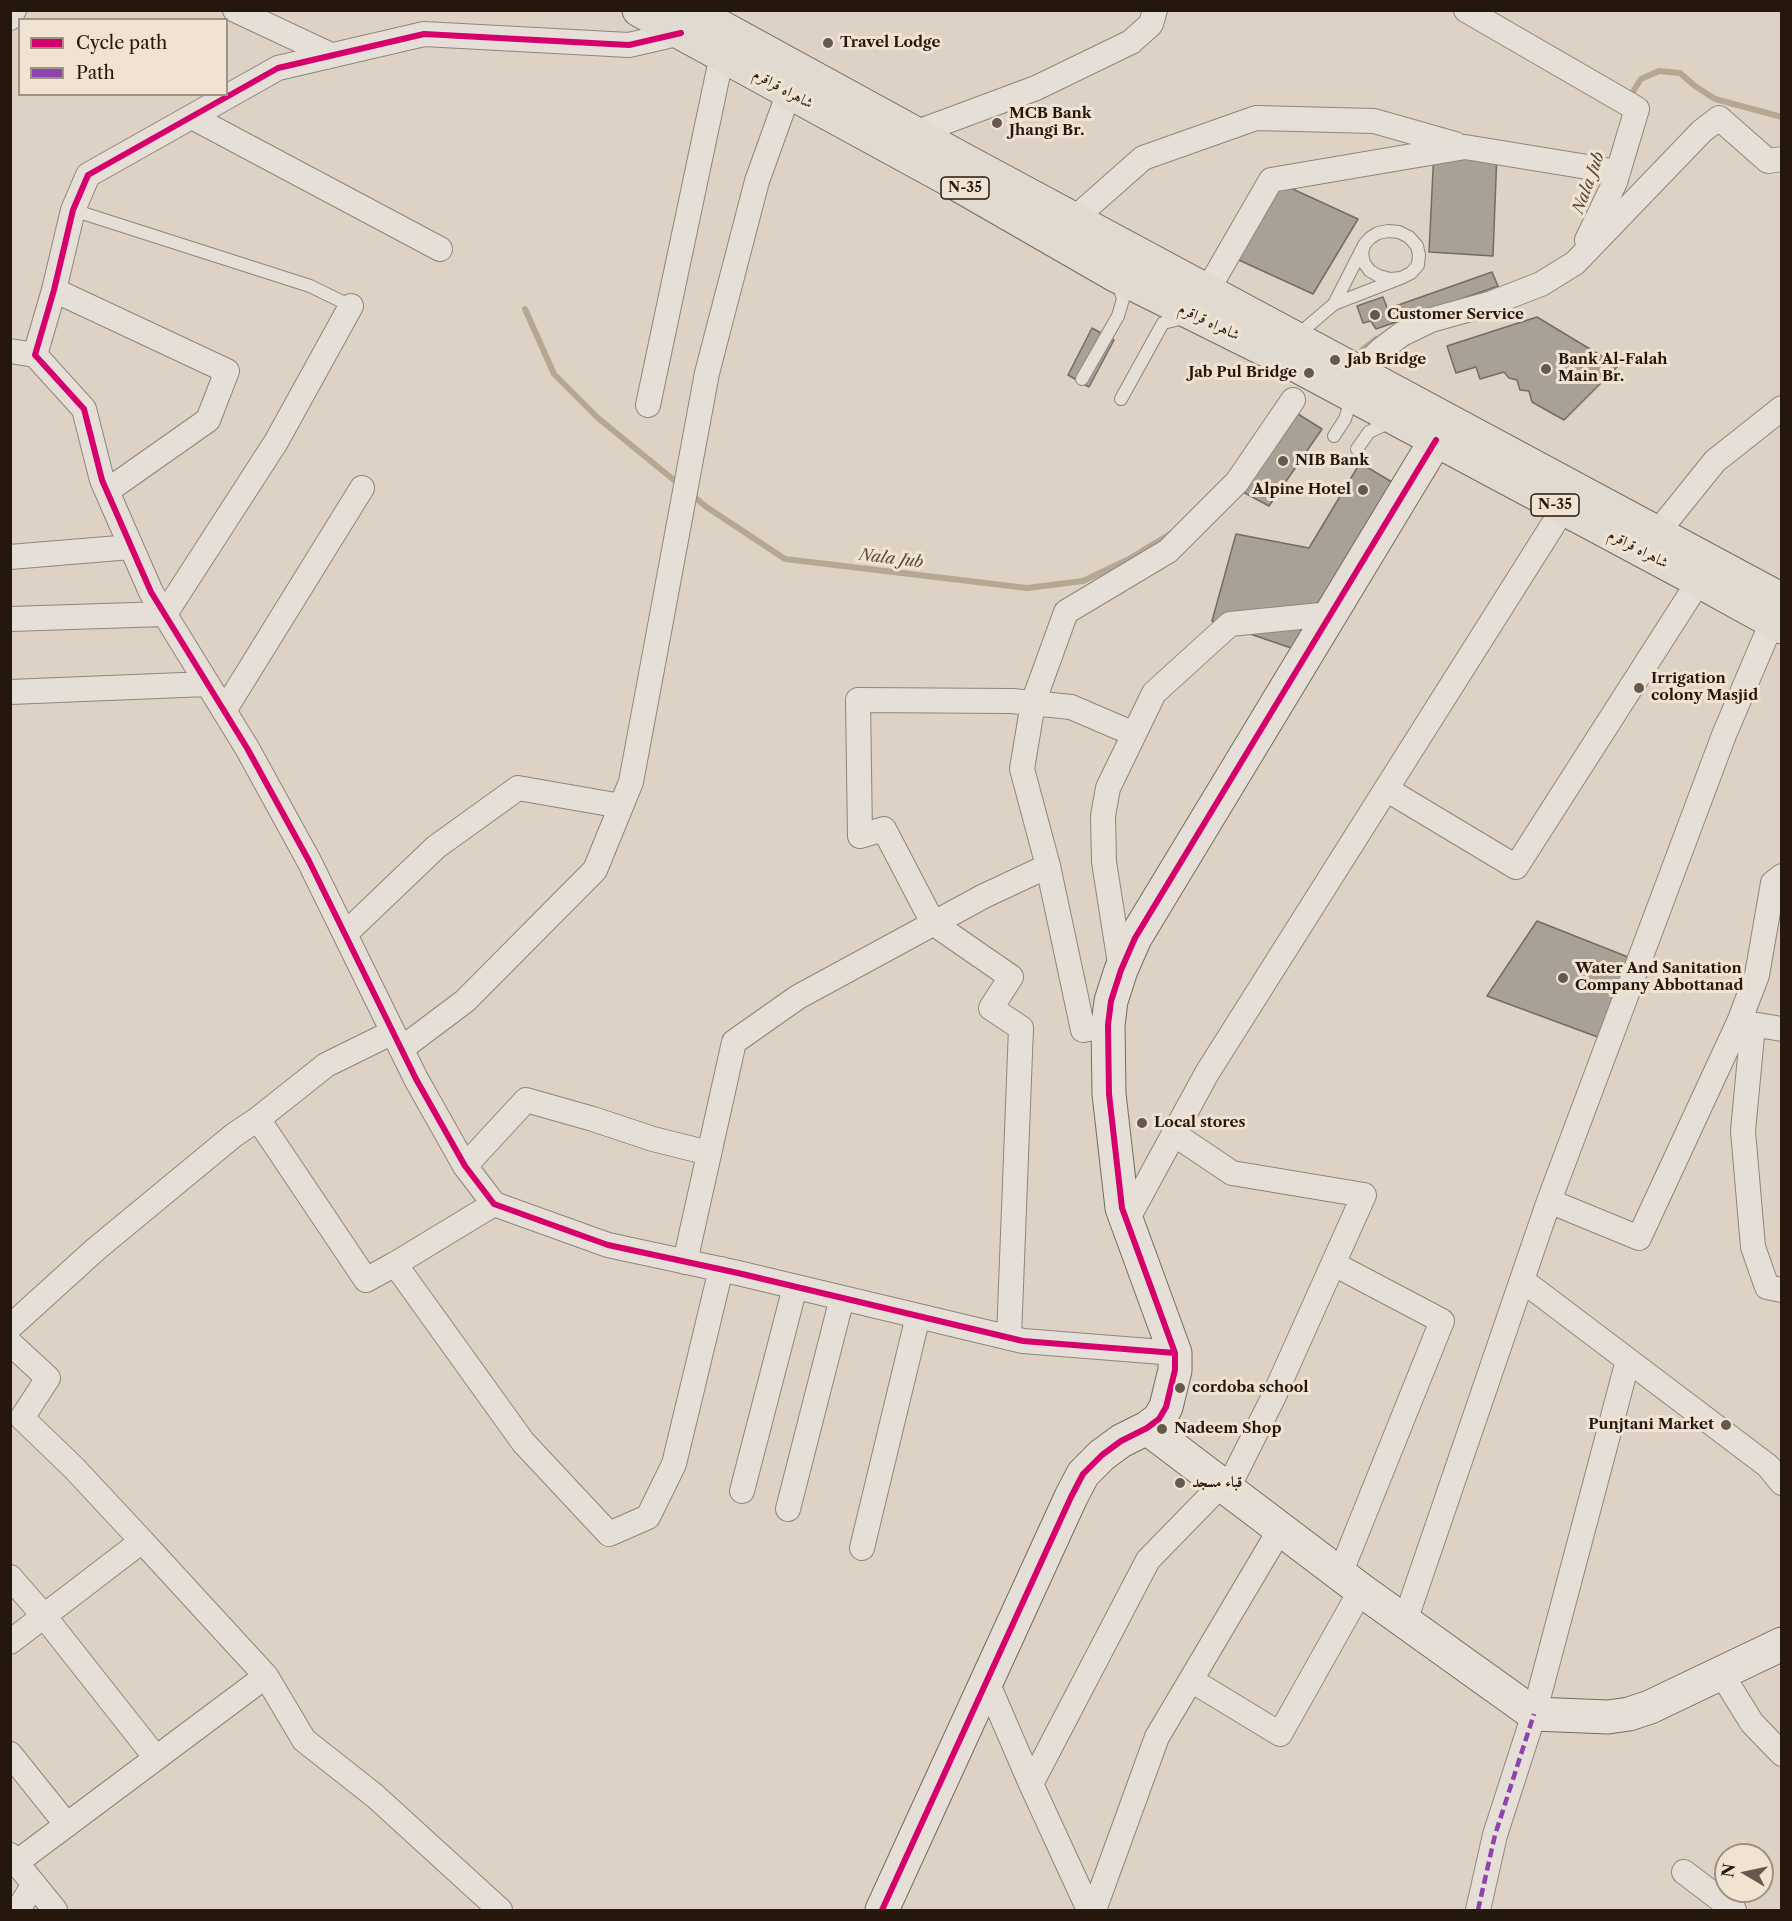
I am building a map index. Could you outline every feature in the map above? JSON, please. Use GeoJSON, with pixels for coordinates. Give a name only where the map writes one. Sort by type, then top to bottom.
{"type":"FeatureCollection","features":[{"type":"Feature","properties":{"kind":"highway","name":"شاہراہ قراقرم"},"geometry":{"type":"LineString","coordinates":[[639,10],[686,22],[915,134],[957,170],[1115,275],[1204,305],[1303,351],[1345,379],[1403,423],[1699,581],[1778,616]]}},
{"type":"Feature","properties":{"kind":"highway","name":"شاہراہ قراقرم"},"geometry":{"type":"LineString","coordinates":[[686,22],[722,56],[789,92],[957,170],[1074,219],[1204,305]]}},
{"type":"Feature","properties":{"kind":"highway","name":"شاہراہ قراقرم"},"geometry":{"type":"LineString","coordinates":[[1345,379],[1657,533],[1778,616]]}},
{"type":"Feature","properties":{"kind":"street"},"geometry":{"type":"LineString","coordinates":[[10,18],[14,10]]}},
{"type":"Feature","properties":{"kind":"street"},"geometry":{"type":"LineString","coordinates":[[235,10],[331,56]]}},
{"type":"Feature","properties":{"kind":"street"},"geometry":{"type":"LineString","coordinates":[[915,134],[1036,88],[1131,42],[1150,24],[1155,10]]}},
{"type":"Feature","properties":{"kind":"street"},"geometry":{"type":"LineString","coordinates":[[1466,10],[1637,109],[1618,172],[1575,263]]}},
{"type":"Feature","properties":{"kind":"street"},"geometry":{"type":"LineString","coordinates":[[35,356],[73,210],[88,175],[278,68],[424,34],[629,45],[686,22]]}},
{"type":"Feature","properties":{"kind":"street"},"geometry":{"type":"LineString","coordinates":[[648,405],[722,56]]}},
{"type":"Feature","properties":{"kind":"street"},"geometry":{"type":"LineString","coordinates":[[10,1327],[96,1249],[234,1135],[326,1065],[397,1041],[465,1001],[595,870],[631,782],[708,373],[757,181],[789,92]]}},
{"type":"Feature","properties":{"kind":"street"},"geometry":{"type":"LineString","coordinates":[[192,117],[440,249]]}},
{"type":"Feature","properties":{"kind":"street"},"geometry":{"type":"LineString","coordinates":[[1074,219],[1143,159],[1256,118],[1374,121],[1465,147],[1618,172]]}},
{"type":"Feature","properties":{"kind":"street"},"geometry":{"type":"LineString","coordinates":[[1345,379],[1402,334],[1431,320],[1492,303],[1541,284],[1575,263],[1702,131],[1719,118],[1768,161],[1782,159]]}},
{"type":"Feature","properties":{"kind":"street"},"geometry":{"type":"LineString","coordinates":[[1204,305],[1271,180],[1465,147]]}},
{"type":"Feature","properties":{"kind":"street"},"geometry":{"type":"LineString","coordinates":[[54,290],[227,371],[208,420],[107,491]]}},
{"type":"Feature","properties":{"kind":"street"},"geometry":{"type":"LineString","coordinates":[[165,614],[276,442],[351,306]]}},
{"type":"Feature","properties":{"kind":"street"},"geometry":{"type":"LineString","coordinates":[[10,351],[35,356],[84,409],[102,480],[152,592],[247,748],[303,851],[397,1041],[465,1166],[494,1204],[608,1245],[720,1269],[1023,1341],[1175,1353]]}},
{"type":"Feature","properties":{"kind":"street"},"geometry":{"type":"LineString","coordinates":[[1108,1025],[1083,1030],[1048,866],[1022,770],[1033,703],[1066,612],[1168,551],[1238,482],[1293,400]]}},
{"type":"Feature","properties":{"kind":"street"},"geometry":{"type":"LineString","coordinates":[[1657,533],[1715,461],[1782,408]]}},
{"type":"Feature","properties":{"kind":"street"},"geometry":{"type":"LineString","coordinates":[[882,1911],[1083,1474],[1102,1455],[1121,1441],[1159,1419],[1166,1407],[1175,1370],[1175,1353],[1122,1208],[1109,1094],[1108,1025],[1111,1000],[1120,970],[1136,938],[1436,440]]}},
{"type":"Feature","properties":{"kind":"street"},"geometry":{"type":"LineString","coordinates":[[224,711],[362,488]]}},
{"type":"Feature","properties":{"kind":"street"},"geometry":{"type":"LineString","coordinates":[[1127,1220],[1207,1073],[1563,509]]}},
{"type":"Feature","properties":{"kind":"street"},"geometry":{"type":"LineString","coordinates":[[10,557],[131,547]]}},
{"type":"Feature","properties":{"kind":"street"},"geometry":{"type":"LineString","coordinates":[[1386,789],[1516,867],[1699,581]]}},
{"type":"Feature","properties":{"kind":"street"},"geometry":{"type":"LineString","coordinates":[[10,619],[165,614]]}},
{"type":"Feature","properties":{"kind":"street"},"geometry":{"type":"LineString","coordinates":[[1120,970],[1104,861],[1103,816],[1108,788],[1154,693],[1230,624],[1331,614]]}},
{"type":"Feature","properties":{"kind":"street"},"geometry":{"type":"LineString","coordinates":[[1405,1621],[1549,1201],[1724,735],[1778,616]]}},
{"type":"Feature","properties":{"kind":"street"},"geometry":{"type":"LineString","coordinates":[[10,692],[207,684]]}},
{"type":"Feature","properties":{"kind":"street"},"geometry":{"type":"LineString","coordinates":[[1010,1337],[1021,1028],[991,1008],[1011,977],[933,923],[884,829],[860,836],[858,700],[947,700],[1033,703],[1071,707],[1134,734]]}},
{"type":"Feature","properties":{"kind":"street"},"geometry":{"type":"LineString","coordinates":[[345,934],[436,847],[518,788],[621,806]]}},
{"type":"Feature","properties":{"kind":"street"},"geometry":{"type":"LineString","coordinates":[[685,1262],[734,1042],[798,997],[984,896],[1048,866]]}},
{"type":"Feature","properties":{"kind":"street"},"geometry":{"type":"LineString","coordinates":[[1782,876],[1773,883],[1746,1023],[1743,1131],[1753,1247],[1767,1287],[1782,1290]]}},
{"type":"Feature","properties":{"kind":"street"},"geometry":{"type":"LineString","coordinates":[[1549,1201],[1639,1238],[1746,1023]]}},
{"type":"Feature","properties":{"kind":"street"},"geometry":{"type":"LineString","coordinates":[[1746,1023],[1782,1029]]}},
{"type":"Feature","properties":{"kind":"street"},"geometry":{"type":"LineString","coordinates":[[465,1166],[526,1100],[653,1139],[709,1153]]}},
{"type":"Feature","properties":{"kind":"street"},"geometry":{"type":"LineString","coordinates":[[258,1119],[366,1280],[494,1204]]}},
{"type":"Feature","properties":{"kind":"street"},"geometry":{"type":"LineString","coordinates":[[1031,1784],[1148,1560],[1225,1486],[1273,1398],[1364,1195],[1232,1173],[1174,1134]]}},
{"type":"Feature","properties":{"kind":"street"},"geometry":{"type":"LineString","coordinates":[[394,1264],[523,1442],[609,1534],[648,1517],[674,1464],[720,1269]]}},
{"type":"Feature","properties":{"kind":"street"},"geometry":{"type":"LineString","coordinates":[[1191,1680],[1281,1734],[1351,1582],[1442,1320],[1334,1264]]}},
{"type":"Feature","properties":{"kind":"street"},"geometry":{"type":"LineString","coordinates":[[1522,1280],[1768,1466],[1782,1483]]}},
{"type":"Feature","properties":{"kind":"street"},"geometry":{"type":"LineString","coordinates":[[742,1491],[795,1287]]}},
{"type":"Feature","properties":{"kind":"street"},"geometry":{"type":"LineString","coordinates":[[788,1509],[842,1298]]}},
{"type":"Feature","properties":{"kind":"street"},"geometry":{"type":"LineString","coordinates":[[862,1548],[918,1316]]}},
{"type":"Feature","properties":{"kind":"street"},"geometry":{"type":"LineString","coordinates":[[10,1343],[48,1378],[22,1419],[74,1468],[266,1676],[304,1740],[375,1796],[500,1911]]}},
{"type":"Feature","properties":{"kind":"street"},"geometry":{"type":"LineString","coordinates":[[1478,1911],[1495,1835],[1533,1714],[1628,1360]]}},
{"type":"Feature","properties":{"kind":"street"},"geometry":{"type":"LineString","coordinates":[[1147,1428],[1351,1582],[1533,1714],[1608,1717],[1629,1714],[1650,1707],[1782,1644]]}},
{"type":"Feature","properties":{"kind":"street"},"geometry":{"type":"LineString","coordinates":[[1094,1911],[1157,1737],[1281,1528]]}},
{"type":"Feature","properties":{"kind":"street"},"geometry":{"type":"LineString","coordinates":[[10,1642],[142,1541]]}},
{"type":"Feature","properties":{"kind":"street"},"geometry":{"type":"LineString","coordinates":[[10,1577],[44,1616],[156,1758]]}},
{"type":"Feature","properties":{"kind":"street"},"geometry":{"type":"LineString","coordinates":[[1721,1673],[1752,1723],[1782,1754]]}},
{"type":"Feature","properties":{"kind":"street"},"geometry":{"type":"LineString","coordinates":[[55,1911],[14,1858],[67,1825],[266,1676]]}},
{"type":"Feature","properties":{"kind":"street"},"geometry":{"type":"LineString","coordinates":[[987,1682],[1089,1911]]}},
{"type":"Feature","properties":{"kind":"street"},"geometry":{"type":"LineString","coordinates":[[10,1754],[67,1825]]}},
{"type":"Feature","properties":{"kind":"street"},"geometry":{"type":"LineString","coordinates":[[1460,1911],[1495,1835]]}},
{"type":"Feature","properties":{"kind":"street"},"geometry":{"type":"LineString","coordinates":[[1684,1872],[1734,1911]]}},
{"type":"Feature","properties":{"kind":"street"},"geometry":{"type":"LineString","coordinates":[[18,1911],[34,1884]]}},
{"type":"Feature","properties":{"kind":"lane"},"geometry":{"type":"LineString","coordinates":[[73,210],[310,286],[351,306]]}},
{"type":"Feature","properties":{"kind":"lane"},"geometry":{"type":"LineString","coordinates":[[1303,351],[1307,327],[1334,304],[1411,273],[1418,265],[1417,246],[1409,237],[1399,232],[1388,231],[1370,238],[1364,245],[1334,304]]}},
{"type":"Feature","properties":{"kind":"lane"},"geometry":{"type":"LineString","coordinates":[[1364,245],[1362,253],[1364,262],[1370,271],[1390,279],[1401,278]]}},
{"type":"Feature","properties":{"kind":"lane"},"geometry":{"type":"LineString","coordinates":[[1082,379],[1118,316],[1124,299],[1115,275]]}},
{"type":"Feature","properties":{"kind":"lane"},"geometry":{"type":"LineString","coordinates":[[1121,399],[1163,323],[1179,318],[1204,305]]}},
{"type":"Feature","properties":{"kind":"lane"},"geometry":{"type":"LineString","coordinates":[[1334,436],[1345,419],[1348,406],[1345,379]]}},
{"type":"Feature","properties":{"kind":"lane"},"geometry":{"type":"LineString","coordinates":[[1357,449],[1369,432],[1386,424],[1403,423]]}},
{"type":"Feature","properties":{"kind":"building"},"geometry":{"type":"Polygon","coordinates":[[[1434,150],[1497,152],[1493,256],[1429,252],[1434,150]]]}},
{"type":"Feature","properties":{"kind":"building"},"geometry":{"type":"Polygon","coordinates":[[[1273,180],[1358,219],[1313,294],[1228,255],[1273,180]]]}},
{"type":"Feature","properties":{"kind":"building"},"geometry":{"type":"Polygon","coordinates":[[[1492,272],[1498,286],[1393,323],[1387,309],[1492,272]]]}},
{"type":"Feature","properties":{"kind":"building","name":"Customer Service"},"geometry":{"type":"Polygon","coordinates":[[[1383,297],[1393,323],[1376,329],[1371,321],[1363,323],[1357,306],[1383,297]]]}},
{"type":"Feature","properties":{"kind":"building","name":"Bank Al-Falah Main Br."},"geometry":{"type":"Polygon","coordinates":[[[1537,317],[1618,366],[1564,420],[1532,402],[1529,391],[1520,390],[1517,380],[1509,378],[1504,372],[1480,379],[1476,367],[1456,373],[1447,346],[1537,317]]]}},
{"type":"Feature","properties":{"kind":"building"},"geometry":{"type":"Polygon","coordinates":[[[1092,328],[1114,340],[1089,387],[1068,375],[1092,328]]]}},
{"type":"Feature","properties":{"kind":"building","name":"NIB Bank"},"geometry":{"type":"Polygon","coordinates":[[[1298,414],[1322,429],[1269,506],[1243,492],[1298,414]]]}},
{"type":"Feature","properties":{"kind":"building"},"geometry":{"type":"Polygon","coordinates":[[[1360,463],[1397,485],[1297,650],[1212,621],[1236,534],[1309,548],[1360,463]]]}},
{"type":"Feature","properties":{"kind":"building","name":"Water And Sanitation Company Abbottanad"},"geometry":{"type":"Polygon","coordinates":[[[1537,921],[1633,959],[1603,1039],[1487,996],[1537,921]]]}},
{"type":"Feature","properties":{"kind":"waterway","name":"Nala Jub"},"geometry":{"type":"LineString","coordinates":[[1629,98],[1641,79],[1659,71],[1680,73],[1715,99],[1782,117]]}},
{"type":"Feature","properties":{"kind":"waterway","name":"Nala Jub"},"geometry":{"type":"LineString","coordinates":[[525,309],[554,374],[598,418],[680,485]]}},
{"type":"Feature","properties":{"kind":"waterway","name":"Nala Jub"},"geometry":{"type":"LineString","coordinates":[[1362,350],[1376,339]]}},
{"type":"Feature","properties":{"kind":"waterway","name":"Nala Jub"},"geometry":{"type":"LineString","coordinates":[[690,493],[705,506],[785,559],[1027,588],[1083,581],[1129,559],[1170,534]]}},
{"type":"Feature","properties":{"kind":"marked path"},"geometry":{"type":"LineString","coordinates":[[1478,1910],[1495,1835],[1534,1714]]}},
{"type":"Feature","properties":{"kind":"cycle path"},"geometry":{"type":"LineString","coordinates":[[681,33],[629,45],[424,34],[278,68],[88,175],[73,210],[54,290],[35,355],[84,409],[102,480],[151,592],[247,748],[309,861],[416,1079],[465,1166],[494,1204],[608,1245],[738,1273],[1023,1341],[1175,1353]]}},
{"type":"Feature","properties":{"kind":"cycle path"},"geometry":{"type":"LineString","coordinates":[[882,1910],[1083,1474],[1102,1455],[1121,1441],[1159,1419],[1166,1407],[1175,1370],[1175,1353],[1122,1208],[1109,1094],[1108,1025],[1111,1001],[1121,970],[1135,938],[1436,440]]}},
{"type":"Feature","properties":{"kind":"place","name":"Travel Lodge"},"geometry":{"type":"Point","coordinates":[828,43]}},
{"type":"Feature","properties":{"kind":"place","name":"MCB Bank Jhangi Br."},"geometry":{"type":"Point","coordinates":[997,123]}},
{"type":"Feature","properties":{"kind":"place","name":"Customer Service"},"geometry":{"type":"Point","coordinates":[1375,315]}},
{"type":"Feature","properties":{"kind":"place","name":"Jab Bridge"},"geometry":{"type":"Point","coordinates":[1335,360]}},
{"type":"Feature","properties":{"kind":"place","name":"Bank Al-Falah Main Br."},"geometry":{"type":"Point","coordinates":[1546,369]}},
{"type":"Feature","properties":{"kind":"place","name":"Jab Pul Bridge"},"geometry":{"type":"Point","coordinates":[1309,373]}},
{"type":"Feature","properties":{"kind":"place","name":"NIB Bank"},"geometry":{"type":"Point","coordinates":[1283,461]}},
{"type":"Feature","properties":{"kind":"place","name":"Alpine Hotel"},"geometry":{"type":"Point","coordinates":[1363,490]}},
{"type":"Feature","properties":{"kind":"place","name":"Irrigation colony Masjid"},"geometry":{"type":"Point","coordinates":[1639,688]}},
{"type":"Feature","properties":{"kind":"place","name":"Water And Sanitation Company Abbottanad"},"geometry":{"type":"Point","coordinates":[1563,978]}},
{"type":"Feature","properties":{"kind":"place","name":"Local stores"},"geometry":{"type":"Point","coordinates":[1142,1123]}},
{"type":"Feature","properties":{"kind":"place","name":"cordoba school"},"geometry":{"type":"Point","coordinates":[1180,1388]}},
{"type":"Feature","properties":{"kind":"place","name":"Punjtani Market"},"geometry":{"type":"Point","coordinates":[1726,1425]}},
{"type":"Feature","properties":{"kind":"place","name":"Nadeem Shop"},"geometry":{"type":"Point","coordinates":[1162,1429]}},
{"type":"Feature","properties":{"kind":"place","name":"قباء مسجد"},"geometry":{"type":"Point","coordinates":[1180,1483]}}]}
